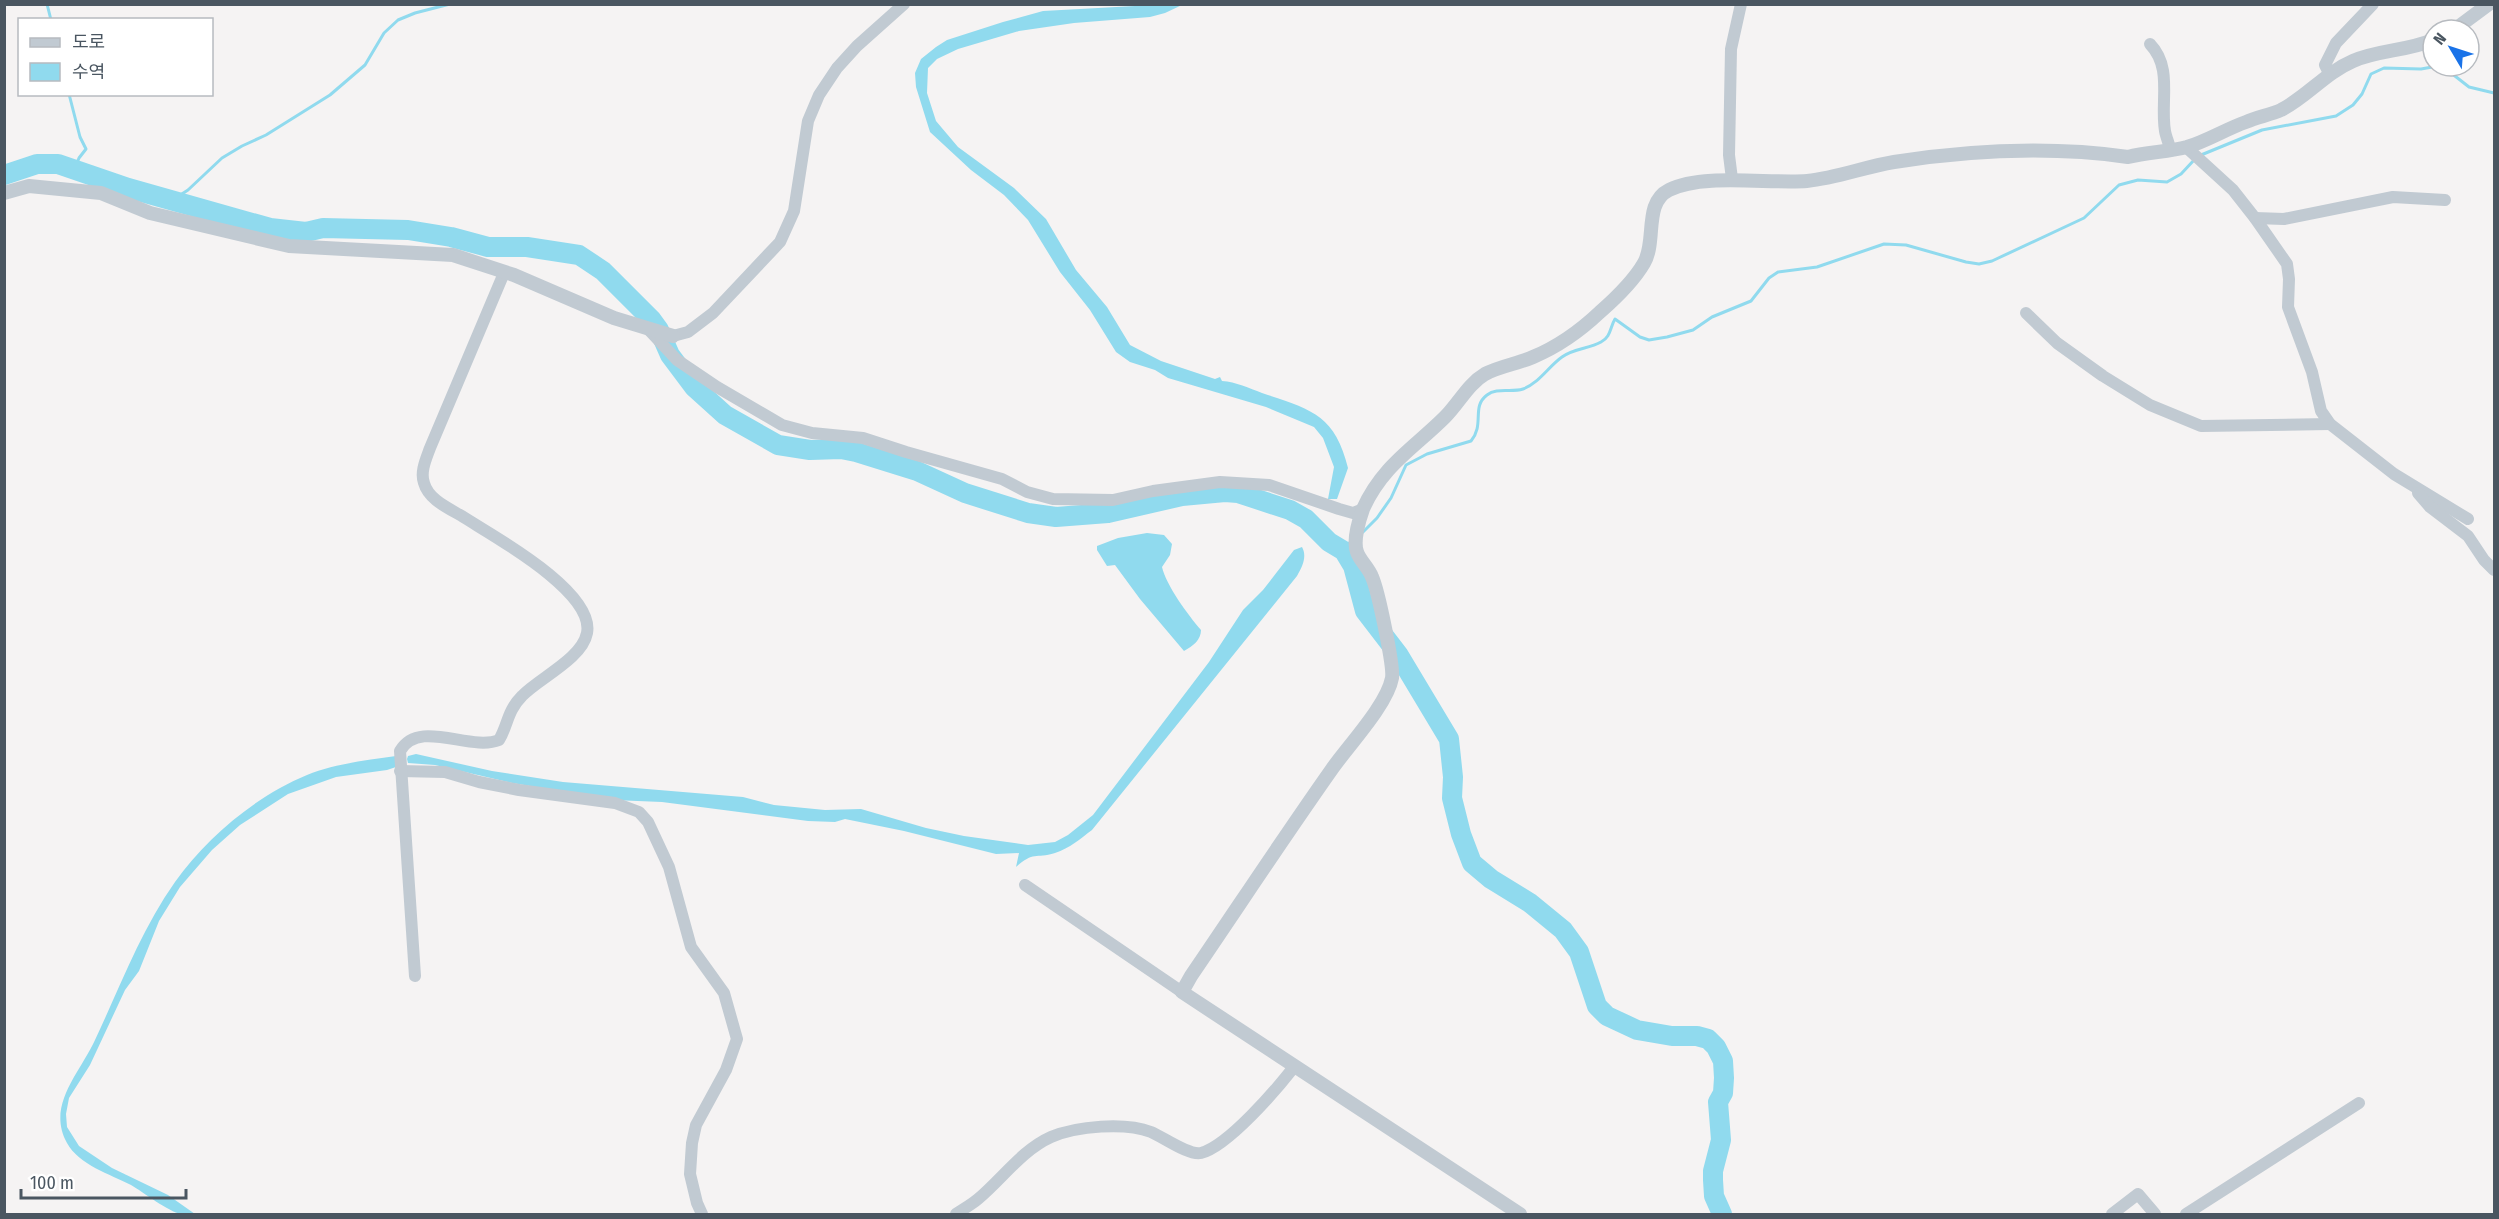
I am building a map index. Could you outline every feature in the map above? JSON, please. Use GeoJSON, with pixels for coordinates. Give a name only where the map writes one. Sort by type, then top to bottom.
{"type":"FeatureCollection","features":[{"type":"Feature","properties":{"kind":"street"},"geometry":{"type":"LineString","coordinates":[[4,193],[29,186],[101,193],[150,213],[290,246],[453,255],[514,275],[614,318],[673,336],[688,332],[713,313],[780,242],[794,211],[808,121],[819,95],[837,68],[857,46],[904,4]]}},
{"type":"Feature","properties":{"kind":"street"},"geometry":{"type":"LineString","coordinates":[[1732,179],[1729,155],[1731,49],[1741,4]]}},
{"type":"Feature","properties":{"kind":"street"},"geometry":{"type":"LineString","coordinates":[[2329,73],[2325,65],[2336,44],[2373,4]]}},
{"type":"Feature","properties":{"kind":"street"},"geometry":{"type":"LineString","coordinates":[[2470,18],[2489,4]]}},
{"type":"Feature","properties":{"kind":"street"},"geometry":{"type":"LineString","coordinates":[[2150,44],[2159,53],[2164,69],[2165,131],[2170,149]]}},
{"type":"Feature","properties":{"kind":"street"},"geometry":{"type":"LineString","coordinates":[[1182,992],[1191,975],[1308,804],[1377,709],[1392,676],[1384,625],[1372,575],[1356,551],[1358,525],[1363,509],[1379,482],[1394,462],[1446,416],[1476,380],[1495,369],[1521,362],[1548,350],[1601,312],[1626,287],[1648,255],[1652,216],[1663,194],[1679,186],[1732,179],[1779,182],[1821,179],[1894,162],[2008,150],[2082,152],[2128,157],[2186,147],[2278,111],[2302,98],[2329,73],[2365,56],[2421,45]]}},
{"type":"Feature","properties":{"kind":"street"},"geometry":{"type":"LineString","coordinates":[[2186,147],[2233,190],[2287,264],[2288,307],[2312,372],[2321,411],[2330,424],[2394,474],[2468,519]]}},
{"type":"Feature","properties":{"kind":"street"},"geometry":{"type":"LineString","coordinates":[[2255,218],[2284,219],[2393,197],[2445,200]]}},
{"type":"Feature","properties":{"kind":"street"},"geometry":{"type":"LineString","coordinates":[[416,976],[400,751],[407,741],[413,738],[440,736],[479,744],[499,740],[514,705],[573,655],[586,635],[587,625],[577,602],[559,582],[542,568],[436,500],[423,483],[430,448],[504,273]]}},
{"type":"Feature","properties":{"kind":"street"},"geometry":{"type":"LineString","coordinates":[[2026,313],[2057,343],[2103,376],[2150,405],[2201,426],[2330,424]]}},
{"type":"Feature","properties":{"kind":"street"},"geometry":{"type":"LineString","coordinates":[[648,329],[677,360],[782,425],[812,433],[863,438],[1002,479],[1028,492],[1053,499],[1113,500],[1153,491],[1220,482],[1269,484],[1353,513],[1363,509]]}},
{"type":"Feature","properties":{"kind":"street"},"geometry":{"type":"LineString","coordinates":[[2394,474],[2408,482],[2430,507],[2468,536],[2484,560],[2494,570]]}},
{"type":"Feature","properties":{"kind":"street"},"geometry":{"type":"LineString","coordinates":[[400,771],[446,772],[479,782],[519,790],[615,803],[639,812],[648,822],[669,867],[691,947],[724,993],[737,1039],[726,1070],[696,1125],[692,1143],[690,1174],[702,1215]]}},
{"type":"Feature","properties":{"kind":"street"},"geometry":{"type":"LineString","coordinates":[[1024,885],[1294,1067],[1520,1215]]}},
{"type":"Feature","properties":{"kind":"street"},"geometry":{"type":"LineString","coordinates":[[956,1215],[977,1201],[1030,1151],[1059,1135],[1126,1126],[1150,1132],[1190,1152],[1200,1154],[1220,1143],[1237,1129],[1294,1067]]}},
{"type":"Feature","properties":{"kind":"street"},"geometry":{"type":"LineString","coordinates":[[2186,1215],[2359,1103]]}},
{"type":"Feature","properties":{"kind":"street"},"geometry":{"type":"LineString","coordinates":[[2112,1215],[2138,1194],[2155,1215]]}},
{"type":"Feature","properties":{"kind":"water"},"geometry":{"type":"Polygon","coordinates":[[[1182,5],[1150,17],[1074,23],[1019,31],[958,49],[937,59],[928,68],[927,93],[936,121],[958,147],[1014,188],[1046,219],[1076,270],[1107,307],[1130,345],[1161,361],[1215,379],[1220,377],[1222,381],[1294,404],[1318,416],[1328,425],[1343,450],[1348,468],[1337,499],[1328,499],[1334,467],[1323,438],[1314,427],[1266,407],[1168,378],[1155,370],[1130,362],[1116,352],[1090,310],[1060,272],[1028,220],[1004,195],[971,170],[930,132],[916,87],[915,73],[921,59],[947,40],[1043,11],[1182,5]]]}},
{"type":"Feature","properties":{"kind":"water"},"geometry":{"type":"Polygon","coordinates":[[[1147,533],[1164,535],[1172,544],[1170,555],[1162,567],[1164,574],[1178,600],[1201,630],[1196,642],[1184,651],[1115,565],[1107,566],[1097,550],[1097,546],[1118,538],[1147,533]]]}},
{"type":"Feature","properties":{"kind":"water"},"geometry":{"type":"Polygon","coordinates":[[[1302,547],[1304,561],[1297,576],[1092,830],[1065,849],[1048,855],[1031,857],[1016,867],[1019,853],[996,854],[845,819],[835,822],[808,821],[662,802],[613,800],[512,783],[435,765],[408,763],[407,759],[408,756],[416,754],[492,771],[563,782],[743,797],[774,805],[825,810],[861,809],[926,828],[964,836],[1028,845],[1055,842],[1068,835],[1093,815],[1209,662],[1243,610],[1263,590],[1294,550],[1302,547]]]}},
{"type":"Feature","properties":{"kind":"water"},"geometry":{"type":"Polygon","coordinates":[[[396,756],[396,767],[336,777],[288,794],[240,825],[212,850],[180,887],[159,921],[139,971],[125,990],[90,1065],[69,1098],[66,1114],[67,1127],[79,1146],[112,1168],[168,1195],[195,1214],[183,1214],[170,1210],[131,1185],[79,1157],[67,1143],[62,1129],[60,1116],[67,1090],[95,1040],[152,919],[188,865],[217,834],[251,806],[288,784],[328,768],[396,756]]]}},
{"type":"Feature","properties":{"kind":"waterway"},"geometry":{"type":"LineString","coordinates":[[47,4],[50,18]]}},
{"type":"Feature","properties":{"kind":"waterway"},"geometry":{"type":"LineString","coordinates":[[174,199],[188,190],[222,158],[266,135],[330,95],[365,65],[384,33],[398,20],[450,4]]}},
{"type":"Feature","properties":{"kind":"waterway"},"geometry":{"type":"LineString","coordinates":[[2201,155],[2262,130],[2336,116],[2353,105],[2362,94],[2371,74],[2384,68],[2421,69],[2438,66],[2446,69],[2469,87],[2494,93]]}},
{"type":"Feature","properties":{"kind":"waterway"},"geometry":{"type":"LineString","coordinates":[[70,96],[80,137],[86,149],[74,170]]}},
{"type":"Feature","properties":{"kind":"waterway"},"geometry":{"type":"LineString","coordinates":[[1363,532],[1377,518],[1391,498],[1406,465],[1427,454],[1471,441],[1477,428],[1480,405],[1487,395],[1495,391],[1528,387],[1567,354],[1604,340],[1609,335],[1615,319],[1640,337],[1649,340],[1693,330],[1712,317],[1751,301],[1769,278],[1778,272],[1817,267],[1884,244],[1906,245],[1966,262],[1979,264],[1992,261],[2084,218],[2119,185],[2138,180],[2167,182],[2181,174],[2195,159]]}},
{"type":"Feature","properties":{"kind":"waterway"},"geometry":{"type":"LineString","coordinates":[[4,175],[37,164],[58,164],[128,188],[270,228],[306,232],[323,228],[408,230],[451,237],[488,247],[527,247],[579,255],[603,271],[651,319],[659,330],[670,355],[694,387],[725,415],[778,445],[810,450],[841,449],[856,452],[917,471],[965,493],[1028,513],[1056,517],[1108,513],[1182,496],[1225,492],[1238,493],[1290,510],[1306,519],[1329,542],[1344,551],[1353,566],[1365,611],[1398,654],[1449,739],[1453,777],[1452,798],[1461,834],[1472,863],[1491,879],[1530,903],[1563,930],[1579,952],[1597,1006],[1607,1016],[1637,1030],[1708,1039],[1716,1047],[1723,1061],[1724,1078],[1723,1093],[1718,1102],[1721,1140],[1713,1180],[1714,1196],[1722,1214]]}},
{"type":"Feature","properties":{"kind":"waterway"},"geometry":{"type":"LineString","coordinates":[[1329,542],[1348,544],[1351,542]]}}]}
